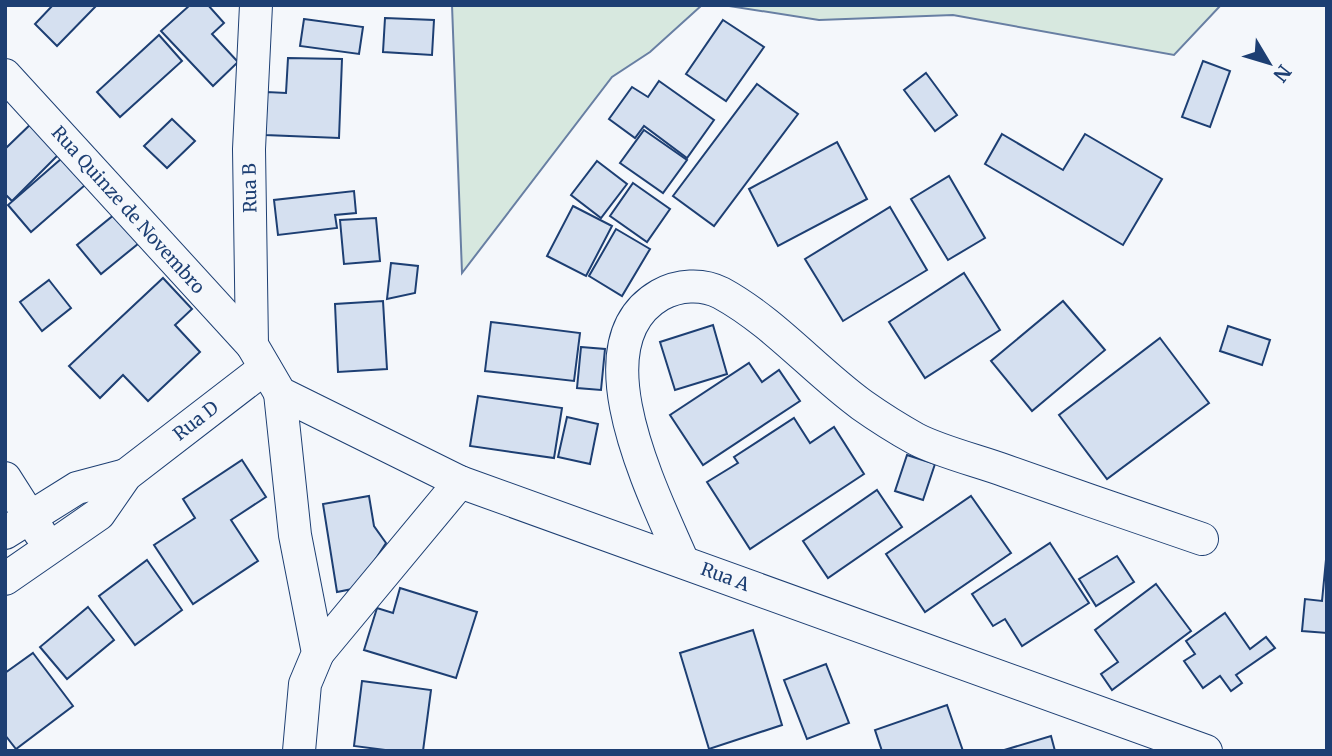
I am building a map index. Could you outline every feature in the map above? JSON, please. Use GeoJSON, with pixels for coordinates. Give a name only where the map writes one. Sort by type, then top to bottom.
{"type":"FeatureCollection","features":[{"type":"Feature","properties":{"kind":"street","name":"Rua B"},"geometry":{"type":"LineString","coordinates":[[256,5],[249,149],[266,368],[318,653]]}},
{"type":"Feature","properties":{"kind":"street","name":"Rua Quinze de Novembro"},"geometry":{"type":"LineString","coordinates":[[5,75],[266,368]]}},
{"type":"Feature","properties":{"kind":"street"},"geometry":{"type":"LineString","coordinates":[[683,562],[640,461],[626,412],[622,366],[630,328],[647,303],[670,290],[692,286],[718,292],[754,315],[863,406],[919,440],[1202,539]]}},
{"type":"Feature","properties":{"kind":"street","name":"Rua D"},"geometry":{"type":"LineString","coordinates":[[5,579],[99,514],[126,475],[266,368]]}},
{"type":"Feature","properties":{"kind":"street","name":"Rua A"},"geometry":{"type":"LineString","coordinates":[[266,368],[460,482],[683,562],[1140,739],[1206,751]]}},
{"type":"Feature","properties":{"kind":"street","name":"Rua D"},"geometry":{"type":"LineString","coordinates":[[18,524],[77,488],[126,475]]}},
{"type":"Feature","properties":{"kind":"street"},"geometry":{"type":"LineString","coordinates":[[5,478],[18,524],[50,549]]}},
{"type":"Feature","properties":{"kind":"street"},"geometry":{"type":"LineString","coordinates":[[299,751],[305,684],[318,653],[460,482]]}},
{"type":"Feature","properties":{"kind":"shaded area"},"geometry":{"type":"Polygon","coordinates":[[[452,5],[702,5],[650,52],[612,77],[462,273],[452,5]]]}},
{"type":"Feature","properties":{"kind":"shaded area"},"geometry":{"type":"Polygon","coordinates":[[[723,5],[1221,5],[1174,55],[953,15],[819,20],[723,5]]]}},
{"type":"Feature","properties":{"kind":"building"},"geometry":{"type":"Polygon","coordinates":[[[53,5],[97,5],[57,46],[35,24],[53,5]]]}},
{"type":"Feature","properties":{"kind":"building"},"geometry":{"type":"Polygon","coordinates":[[[190,5],[208,5],[224,23],[212,34],[238,62],[213,86],[161,31],[190,5]]]}},
{"type":"Feature","properties":{"kind":"building"},"geometry":{"type":"Polygon","coordinates":[[[385,18],[434,20],[432,55],[383,52],[385,18]]]}},
{"type":"Feature","properties":{"kind":"building"},"geometry":{"type":"Polygon","coordinates":[[[304,19],[363,27],[359,54],[300,46],[304,19]]]}},
{"type":"Feature","properties":{"kind":"building"},"geometry":{"type":"Polygon","coordinates":[[[723,20],[764,47],[726,101],[686,74],[723,20]]]}},
{"type":"Feature","properties":{"kind":"building"},"geometry":{"type":"Polygon","coordinates":[[[159,35],[182,61],[120,117],[97,92],[159,35]]]}},
{"type":"Feature","properties":{"kind":"building"},"geometry":{"type":"Polygon","coordinates":[[[288,58],[342,59],[339,138],[265,135],[267,92],[286,93],[288,58]]]}},
{"type":"Feature","properties":{"kind":"building"},"geometry":{"type":"Polygon","coordinates":[[[1203,61],[1230,71],[1210,127],[1182,117],[1203,61]]]}},
{"type":"Feature","properties":{"kind":"building"},"geometry":{"type":"Polygon","coordinates":[[[926,73],[957,115],[935,131],[904,90],[926,73]]]}},
{"type":"Feature","properties":{"kind":"building"},"geometry":{"type":"Polygon","coordinates":[[[659,81],[714,120],[687,158],[644,126],[635,138],[609,119],[632,87],[648,97],[659,81]]]}},
{"type":"Feature","properties":{"kind":"building"},"geometry":{"type":"Polygon","coordinates":[[[757,84],[798,114],[714,226],[673,196],[757,84]]]}},
{"type":"Feature","properties":{"kind":"building"},"geometry":{"type":"Polygon","coordinates":[[[36,119],[65,148],[12,201],[5,194],[5,149],[36,119]]]}},
{"type":"Feature","properties":{"kind":"building"},"geometry":{"type":"Polygon","coordinates":[[[172,119],[195,141],[167,168],[144,146],[172,119]]]}},
{"type":"Feature","properties":{"kind":"building"},"geometry":{"type":"Polygon","coordinates":[[[644,130],[687,160],[663,193],[620,163],[644,130]]]}},
{"type":"Feature","properties":{"kind":"building"},"geometry":{"type":"Polygon","coordinates":[[[1002,134],[1063,170],[1085,134],[1162,179],[1123,245],[985,164],[1002,134]]]}},
{"type":"Feature","properties":{"kind":"building"},"geometry":{"type":"Polygon","coordinates":[[[837,142],[867,199],[778,246],[749,189],[837,142]]]}},
{"type":"Feature","properties":{"kind":"building"},"geometry":{"type":"Polygon","coordinates":[[[69,152],[92,179],[31,232],[8,205],[69,152]]]}},
{"type":"Feature","properties":{"kind":"building"},"geometry":{"type":"Polygon","coordinates":[[[597,161],[627,184],[601,218],[571,195],[597,161]]]}},
{"type":"Feature","properties":{"kind":"building"},"geometry":{"type":"Polygon","coordinates":[[[949,176],[985,238],[948,260],[911,199],[949,176]]]}},
{"type":"Feature","properties":{"kind":"building"},"geometry":{"type":"Polygon","coordinates":[[[633,183],[670,209],[647,242],[610,216],[633,183]]]}},
{"type":"Feature","properties":{"kind":"building"},"geometry":{"type":"Polygon","coordinates":[[[354,191],[356,213],[335,215],[337,228],[278,235],[274,200],[354,191]]]}},
{"type":"Feature","properties":{"kind":"building"},"geometry":{"type":"Polygon","coordinates":[[[573,206],[612,226],[586,276],[547,256],[573,206]]]}},
{"type":"Feature","properties":{"kind":"building"},"geometry":{"type":"Polygon","coordinates":[[[890,207],[927,270],[843,321],[805,259],[890,207]]]}},
{"type":"Feature","properties":{"kind":"building"},"geometry":{"type":"Polygon","coordinates":[[[120,210],[144,239],[101,274],[77,245],[120,210]]]}},
{"type":"Feature","properties":{"kind":"building"},"geometry":{"type":"Polygon","coordinates":[[[376,218],[380,261],[344,264],[340,220],[376,218]]]}},
{"type":"Feature","properties":{"kind":"building"},"geometry":{"type":"Polygon","coordinates":[[[616,229],[650,249],[622,296],[589,276],[616,229]]]}},
{"type":"Feature","properties":{"kind":"building"},"geometry":{"type":"Polygon","coordinates":[[[391,263],[418,266],[415,293],[387,299],[391,263]]]}},
{"type":"Feature","properties":{"kind":"building"},"geometry":{"type":"Polygon","coordinates":[[[964,273],[1000,330],[925,378],[889,322],[964,273]]]}},
{"type":"Feature","properties":{"kind":"building"},"geometry":{"type":"Polygon","coordinates":[[[163,278],[192,309],[175,325],[200,352],[148,401],[123,375],[100,398],[69,366],[163,278]]]}},
{"type":"Feature","properties":{"kind":"building"},"geometry":{"type":"Polygon","coordinates":[[[49,280],[71,308],[42,331],[20,302],[49,280]]]}},
{"type":"Feature","properties":{"kind":"building"},"geometry":{"type":"Polygon","coordinates":[[[383,301],[387,369],[338,372],[335,304],[383,301]]]}},
{"type":"Feature","properties":{"kind":"building"},"geometry":{"type":"Polygon","coordinates":[[[1063,301],[1105,350],[1032,411],[991,361],[1063,301]]]}},
{"type":"Feature","properties":{"kind":"building"},"geometry":{"type":"Polygon","coordinates":[[[491,322],[580,333],[574,381],[485,371],[491,322]]]}},
{"type":"Feature","properties":{"kind":"building"},"geometry":{"type":"Polygon","coordinates":[[[713,325],[727,374],[675,390],[660,342],[713,325]]]}},
{"type":"Feature","properties":{"kind":"building"},"geometry":{"type":"Polygon","coordinates":[[[1228,326],[1270,340],[1262,365],[1220,351],[1228,326]]]}},
{"type":"Feature","properties":{"kind":"building"},"geometry":{"type":"Polygon","coordinates":[[[1160,338],[1209,403],[1107,479],[1059,415],[1160,338]]]}},
{"type":"Feature","properties":{"kind":"building"},"geometry":{"type":"Polygon","coordinates":[[[581,347],[605,349],[601,390],[577,388],[581,347]]]}},
{"type":"Feature","properties":{"kind":"building"},"geometry":{"type":"Polygon","coordinates":[[[749,363],[762,382],[779,370],[800,401],[703,465],[670,415],[749,363]]]}},
{"type":"Feature","properties":{"kind":"building"},"geometry":{"type":"Polygon","coordinates":[[[478,396],[562,408],[554,458],[470,446],[478,396]]]}},
{"type":"Feature","properties":{"kind":"building"},"geometry":{"type":"Polygon","coordinates":[[[567,417],[598,424],[590,464],[558,457],[567,417]]]}},
{"type":"Feature","properties":{"kind":"building"},"geometry":{"type":"Polygon","coordinates":[[[794,418],[810,443],[834,427],[864,474],[750,549],[707,482],[738,463],[734,457],[794,418]]]}},
{"type":"Feature","properties":{"kind":"building"},"geometry":{"type":"Polygon","coordinates":[[[907,455],[935,464],[923,500],[895,491],[907,455]]]}},
{"type":"Feature","properties":{"kind":"building"},"geometry":{"type":"Polygon","coordinates":[[[242,460],[266,497],[231,520],[258,561],[193,604],[154,545],[195,518],[183,499],[242,460]]]}},
{"type":"Feature","properties":{"kind":"building"},"geometry":{"type":"Polygon","coordinates":[[[877,490],[902,527],[828,578],[803,541],[877,490]]]}},
{"type":"Feature","properties":{"kind":"building"},"geometry":{"type":"Polygon","coordinates":[[[369,496],[374,526],[386,543],[357,588],[337,592],[323,504],[369,496]]]}},
{"type":"Feature","properties":{"kind":"building"},"geometry":{"type":"Polygon","coordinates":[[[971,496],[1011,553],[925,612],[886,554],[971,496]]]}},
{"type":"Feature","properties":{"kind":"building"},"geometry":{"type":"Polygon","coordinates":[[[1050,543],[1089,603],[1022,646],[1005,619],[993,626],[972,594],[1050,543]]]}},
{"type":"Feature","properties":{"kind":"building"},"geometry":{"type":"Polygon","coordinates":[[[1327,549],[1327,633],[1302,631],[1305,599],[1322,601],[1327,549]]]}},
{"type":"Feature","properties":{"kind":"building"},"geometry":{"type":"Polygon","coordinates":[[[1117,556],[1134,582],[1096,606],[1079,579],[1117,556]]]}},
{"type":"Feature","properties":{"kind":"building"},"geometry":{"type":"Polygon","coordinates":[[[147,560],[182,610],[135,645],[99,596],[147,560]]]}},
{"type":"Feature","properties":{"kind":"building"},"geometry":{"type":"Polygon","coordinates":[[[1156,584],[1191,631],[1112,690],[1101,674],[1118,662],[1095,630],[1156,584]]]}},
{"type":"Feature","properties":{"kind":"building"},"geometry":{"type":"Polygon","coordinates":[[[400,588],[477,612],[456,678],[364,650],[377,608],[393,613],[400,588]]]}},
{"type":"Feature","properties":{"kind":"building"},"geometry":{"type":"Polygon","coordinates":[[[88,607],[114,640],[67,679],[40,647],[88,607]]]}},
{"type":"Feature","properties":{"kind":"building"},"geometry":{"type":"Polygon","coordinates":[[[1225,613],[1250,649],[1266,637],[1275,648],[1236,675],[1242,683],[1231,691],[1220,676],[1203,688],[1184,661],[1195,654],[1186,641],[1225,613]]]}},
{"type":"Feature","properties":{"kind":"building"},"geometry":{"type":"Polygon","coordinates":[[[753,630],[782,725],[709,749],[680,653],[753,630]]]}},
{"type":"Feature","properties":{"kind":"building"},"geometry":{"type":"Polygon","coordinates":[[[33,653],[73,706],[16,749],[5,735],[5,673],[33,653]]]}},
{"type":"Feature","properties":{"kind":"building"},"geometry":{"type":"Polygon","coordinates":[[[826,664],[849,723],[807,739],[784,680],[826,664]]]}},
{"type":"Feature","properties":{"kind":"building"},"geometry":{"type":"Polygon","coordinates":[[[362,681],[431,690],[423,751],[393,751],[354,746],[362,681]]]}},
{"type":"Feature","properties":{"kind":"building"},"geometry":{"type":"Polygon","coordinates":[[[947,705],[963,751],[882,751],[875,730],[947,705]]]}},
{"type":"Feature","properties":{"kind":"building"},"geometry":{"type":"Polygon","coordinates":[[[1051,736],[1055,751],[1001,751],[1051,736]]]}}]}
